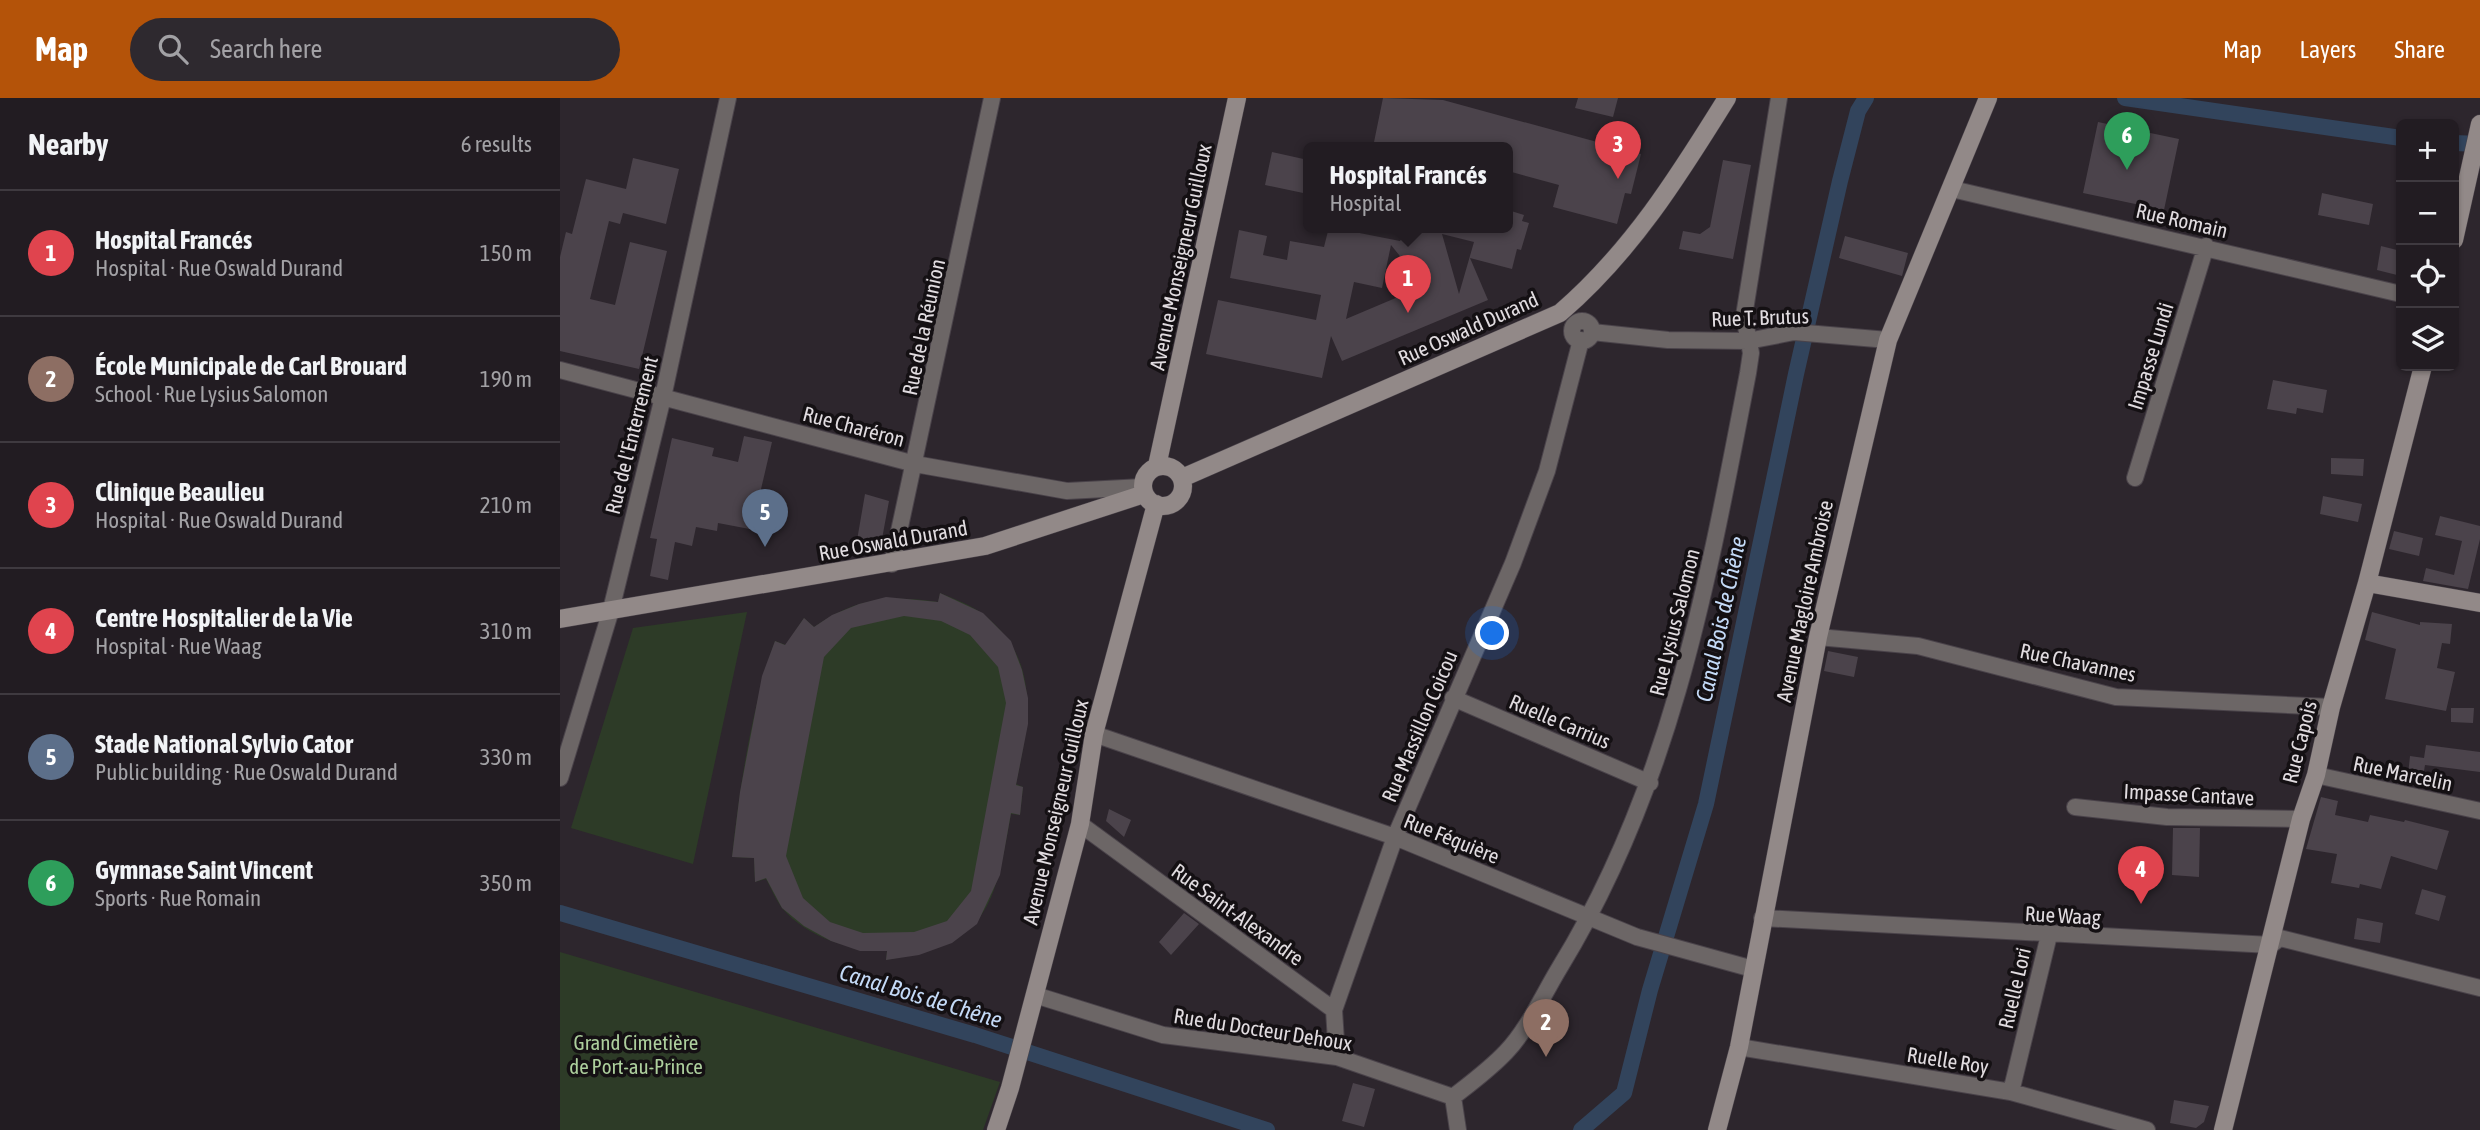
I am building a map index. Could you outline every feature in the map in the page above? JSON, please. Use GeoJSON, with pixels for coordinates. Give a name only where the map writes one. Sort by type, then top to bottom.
{"type":"FeatureCollection","features":[{"type":"Feature","properties":{"kind":"street","name":"Rue de l'Enterrement"},"geometry":{"type":"LineString","coordinates":[[560,778],[611,610],[663,397],[728,98]]}},
{"type":"Feature","properties":{"kind":"street","name":"Rue de la Réunion"},"geometry":{"type":"LineString","coordinates":[[892,564],[992,98]]}},
{"type":"Feature","properties":{"kind":"street","name":"Avenue Monseigneur Guilloux"},"geometry":{"type":"LineString","coordinates":[[1157,466],[1237,98]]}},
{"type":"Feature","properties":{"kind":"street","name":"Rue Oswald Durand"},"geometry":{"type":"LineString","coordinates":[[1182,478],[1560,313],[1603,274],[1643,227],[1727,98]]}},
{"type":"Feature","properties":{"kind":"street","name":"Rue Lysius Salomon"},"geometry":{"type":"LineString","coordinates":[[1453,1097],[1506,1052],[1591,917],[1650,783],[1680,690],[1706,590],[1748,373],[1751,353],[1744,316],[1779,98]]}},
{"type":"Feature","properties":{"kind":"street","name":"Avenue Magloire Ambroise"},"geometry":{"type":"LineString","coordinates":[[1717,1130],[1739,1047],[1818,637],[1888,340],[1988,98]]}},
{"type":"Feature","properties":{"kind":"street"},"geometry":{"type":"LineString","coordinates":[[2459,217],[2478,131]]}},
{"type":"Feature","properties":{"kind":"street","name":"Rue Romain"},"geometry":{"type":"LineString","coordinates":[[1952,189],[2396,294]]}},
{"type":"Feature","properties":{"kind":"street","name":"Impasse Lundi"},"geometry":{"type":"LineString","coordinates":[[2135,478],[2206,247]]}},
{"type":"Feature","properties":{"kind":"street"},"geometry":{"type":"LineString","coordinates":[[1560,313],[1582,333]]}},
{"type":"Feature","properties":{"kind":"street","name":"Rue T. Brutus"},"geometry":{"type":"LineString","coordinates":[[1582,333],[1668,340],[1748,341],[1794,332],[1888,340]]}},
{"type":"Feature","properties":{"kind":"street","name":"Rue Massillon Coicou"},"geometry":{"type":"LineString","coordinates":[[1334,1010],[1395,837],[1513,563],[1547,471],[1582,333]]}},
{"type":"Feature","properties":{"kind":"street","name":"Rue Charéron"},"geometry":{"type":"LineString","coordinates":[[560,370],[915,464],[1067,491],[1148,495]]}},
{"type":"Feature","properties":{"kind":"street","name":"Rue Capois"},"geometry":{"type":"LineString","coordinates":[[2223,1130],[2301,820],[2316,775],[2331,707],[2367,583],[2422,371]]}},
{"type":"Feature","properties":{"kind":"street"},"geometry":{"type":"LineString","coordinates":[[1157,466],[1175,468],[1182,478],[1180,497],[1169,505],[1148,495],[1146,474],[1157,466]]}},
{"type":"Feature","properties":{"kind":"street","name":"Avenue Monseigneur Guilloux"},"geometry":{"type":"LineString","coordinates":[[996,1130],[1010,1088],[1080,824],[1094,734],[1148,495]]}},
{"type":"Feature","properties":{"kind":"street","name":"Rue Oswald Durand"},"geometry":{"type":"LineString","coordinates":[[560,619],[985,546],[1148,495]]}},
{"type":"Feature","properties":{"kind":"street"},"geometry":{"type":"LineString","coordinates":[[2367,583],[2480,603]]}},
{"type":"Feature","properties":{"kind":"street","name":"Rue Chavannes"},"geometry":{"type":"LineString","coordinates":[[1818,637],[1918,646],[2116,697],[2331,707]]}},
{"type":"Feature","properties":{"kind":"street","name":"Ruelle Carrius"},"geometry":{"type":"LineString","coordinates":[[1453,698],[1650,783]]}},
{"type":"Feature","properties":{"kind":"street","name":"Rue Féquière"},"geometry":{"type":"LineString","coordinates":[[1094,734],[1395,837],[1637,937],[1675,950],[1752,969]]}},
{"type":"Feature","properties":{"kind":"street","name":"Rue Marcelin"},"geometry":{"type":"LineString","coordinates":[[2316,775],[2480,811]]}},
{"type":"Feature","properties":{"kind":"street","name":"Impasse Cantave"},"geometry":{"type":"LineString","coordinates":[[2075,807],[2167,817],[2301,820]]}},
{"type":"Feature","properties":{"kind":"street","name":"Rue Saint-Alexandre"},"geometry":{"type":"LineString","coordinates":[[1080,824],[1334,1010]]}},
{"type":"Feature","properties":{"kind":"street","name":"Rue Waag"},"geometry":{"type":"LineString","coordinates":[[1762,918],[2271,945],[2280,938],[2480,988]]}},
{"type":"Feature","properties":{"kind":"street","name":"Ruelle Lori"},"geometry":{"type":"LineString","coordinates":[[2011,1092],[2049,935]]}},
{"type":"Feature","properties":{"kind":"street","name":"Rue du Docteur Dehoux"},"geometry":{"type":"LineString","coordinates":[[1035,995],[1163,1035],[1337,1057],[1453,1097]]}},
{"type":"Feature","properties":{"kind":"street"},"geometry":{"type":"LineString","coordinates":[[1334,1010],[1337,1057]]}},
{"type":"Feature","properties":{"kind":"street","name":"Ruelle Roy"},"geometry":{"type":"LineString","coordinates":[[1739,1047],[2011,1092],[2147,1130]]}},
{"type":"Feature","properties":{"kind":"street"},"geometry":{"type":"LineString","coordinates":[[1453,1097],[1458,1130]]}},
{"type":"Feature","properties":{"kind":"green space"},"geometry":{"type":"Polygon","coordinates":[[[940,593],[984,615],[1003,633],[1023,672],[1027,715],[1016,784],[1023,787],[1020,815],[1011,814],[999,874],[981,916],[966,931],[947,943],[920,953],[886,960],[887,951],[844,945],[817,935],[782,908],[766,879],[755,882],[754,858],[732,857],[739,802],[753,721],[775,641],[786,645],[804,618],[814,627],[859,604],[888,599],[938,602],[940,593]]]}},
{"type":"Feature","properties":{"kind":"green space"},"geometry":{"type":"Polygon","coordinates":[[[747,612],[693,864],[571,828],[633,628],[747,612]]]}},
{"type":"Feature","properties":{"kind":"green space","name":"Grand Cimetière de Port-au-Prince"},"geometry":{"type":"Polygon","coordinates":[[[560,952],[1000,1082],[983,1130],[560,1130],[560,952]]]}},
{"type":"Feature","properties":{"kind":"building"},"geometry":{"type":"Polygon","coordinates":[[[1383,98],[1443,100],[1641,154],[1631,194],[1625,193],[1617,224],[1553,207],[1559,185],[1513,172],[1513,142],[1374,142],[1383,98]]]}},
{"type":"Feature","properties":{"kind":"building"},"geometry":{"type":"Polygon","coordinates":[[[1578,98],[1618,98],[1613,117],[1575,108],[1578,98]]]}},
{"type":"Feature","properties":{"kind":"building"},"geometry":{"type":"Polygon","coordinates":[[[2098,122],[2179,139],[2164,210],[2083,193],[2098,122]]]}},
{"type":"Feature","properties":{"kind":"building"},"geometry":{"type":"Polygon","coordinates":[[[1272,152],[1303,159],[1303,193],[1265,185],[1272,152]]]}},
{"type":"Feature","properties":{"kind":"building"},"geometry":{"type":"Polygon","coordinates":[[[633,158],[679,169],[666,224],[623,213],[620,224],[609,221],[590,299],[615,305],[630,242],[667,251],[639,369],[560,351],[560,257],[566,232],[572,234],[586,179],[626,189],[633,158]]]}},
{"type":"Feature","properties":{"kind":"building"},"geometry":{"type":"Polygon","coordinates":[[[1723,160],[1751,165],[1733,259],[1679,249],[1683,231],[1700,234],[1710,227],[1723,160]]]}},
{"type":"Feature","properties":{"kind":"building"},"geometry":{"type":"Polygon","coordinates":[[[2322,193],[2373,204],[2369,225],[2318,215],[2322,193]]]}},
{"type":"Feature","properties":{"kind":"building"},"geometry":{"type":"Polygon","coordinates":[[[1513,212],[1524,215],[1522,221],[1529,223],[1521,250],[1517,249],[1512,269],[1470,258],[1488,300],[1342,361],[1331,336],[1322,378],[1206,354],[1218,300],[1316,320],[1321,295],[1230,278],[1239,230],[1267,236],[1263,255],[1287,260],[1290,241],[1324,247],[1328,233],[1359,233],[1400,241],[1405,233],[1513,233],[1513,212]],[[1442,234],[1459,294],[1474,242],[1442,234]],[[1391,245],[1382,288],[1354,282],[1346,319],[1424,286],[1391,245]]]}},
{"type":"Feature","properties":{"kind":"building"},"geometry":{"type":"Polygon","coordinates":[[[1845,236],[1908,253],[1902,276],[1839,258],[1845,236]]]}},
{"type":"Feature","properties":{"kind":"building"},"geometry":{"type":"Polygon","coordinates":[[[2381,246],[2396,250],[2396,275],[2377,270],[2381,246]]]}},
{"type":"Feature","properties":{"kind":"building"},"geometry":{"type":"Polygon","coordinates":[[[2273,380],[2327,390],[2323,413],[2297,408],[2296,414],[2267,409],[2273,380]]]}},
{"type":"Feature","properties":{"kind":"building"},"geometry":{"type":"Polygon","coordinates":[[[744,436],[772,442],[755,515],[767,517],[765,532],[718,523],[717,531],[696,527],[692,546],[675,542],[668,580],[650,576],[657,539],[650,538],[672,438],[714,448],[712,456],[738,462],[744,436]]]}},
{"type":"Feature","properties":{"kind":"building"},"geometry":{"type":"Polygon","coordinates":[[[2331,458],[2364,459],[2363,476],[2331,474],[2331,458]]]}},
{"type":"Feature","properties":{"kind":"building"},"geometry":{"type":"Polygon","coordinates":[[[865,494],[889,501],[882,539],[855,552],[865,494]]]}},
{"type":"Feature","properties":{"kind":"building"},"geometry":{"type":"Polygon","coordinates":[[[2323,496],[2362,504],[2358,522],[2320,514],[2323,496]]]}},
{"type":"Feature","properties":{"kind":"building"},"geometry":{"type":"Polygon","coordinates":[[[2440,516],[2480,526],[2480,539],[2468,589],[2423,581],[2426,568],[2454,575],[2462,541],[2435,535],[2440,516]]]}},
{"type":"Feature","properties":{"kind":"building"},"geometry":{"type":"Polygon","coordinates":[[[2394,531],[2423,538],[2419,556],[2389,549],[2394,531]]]}},
{"type":"Feature","properties":{"kind":"building"},"geometry":{"type":"Polygon","coordinates":[[[940,593],[983,613],[1011,641],[1022,670],[1028,698],[1028,724],[1016,785],[1023,787],[1020,815],[1011,813],[1000,875],[977,924],[952,943],[919,955],[886,960],[887,951],[860,951],[831,941],[804,926],[782,908],[766,878],[755,882],[754,858],[732,857],[740,792],[762,676],[775,641],[785,645],[804,618],[814,627],[832,615],[886,597],[938,602],[940,593]],[[904,616],[851,628],[824,657],[786,856],[803,898],[830,922],[863,933],[914,932],[947,921],[971,891],[1006,703],[998,667],[970,635],[941,621],[904,616]]]}},
{"type":"Feature","properties":{"kind":"building"},"geometry":{"type":"Polygon","coordinates":[[[2372,612],[2420,625],[2420,622],[2452,624],[2450,644],[2442,643],[2437,668],[2455,672],[2446,711],[2385,699],[2396,649],[2365,640],[2372,612]]]}},
{"type":"Feature","properties":{"kind":"building"},"geometry":{"type":"Polygon","coordinates":[[[1828,651],[1858,657],[1854,677],[1824,671],[1828,651]]]}},
{"type":"Feature","properties":{"kind":"building"},"geometry":{"type":"Polygon","coordinates":[[[2451,708],[2474,708],[2473,723],[2451,722],[2451,708]]]}},
{"type":"Feature","properties":{"kind":"building"},"geometry":{"type":"Polygon","coordinates":[[[2426,745],[2480,752],[2480,772],[2425,765],[2423,777],[2408,775],[2410,756],[2424,758],[2426,745]]]}},
{"type":"Feature","properties":{"kind":"building"},"geometry":{"type":"Polygon","coordinates":[[[2321,797],[2338,801],[2335,815],[2368,822],[2370,815],[2449,831],[2437,870],[2391,856],[2381,889],[2360,884],[2359,888],[2331,883],[2337,854],[2306,849],[2321,797]]]}},
{"type":"Feature","properties":{"kind":"building"},"geometry":{"type":"Polygon","coordinates":[[[1109,809],[1131,820],[1124,837],[1106,821],[1109,809]]]}},
{"type":"Feature","properties":{"kind":"building"},"geometry":{"type":"Polygon","coordinates":[[[2173,828],[2200,828],[2199,877],[2172,875],[2173,828]]]}},
{"type":"Feature","properties":{"kind":"building"},"geometry":{"type":"Polygon","coordinates":[[[2422,889],[2446,896],[2439,921],[2415,914],[2422,889]]]}},
{"type":"Feature","properties":{"kind":"building"},"geometry":{"type":"Polygon","coordinates":[[[1184,913],[1199,924],[1171,955],[1159,942],[1184,913]]]}},
{"type":"Feature","properties":{"kind":"building"},"geometry":{"type":"Polygon","coordinates":[[[2357,918],[2383,923],[2380,943],[2354,939],[2357,918]]]}},
{"type":"Feature","properties":{"kind":"building"},"geometry":{"type":"Polygon","coordinates":[[[1353,1083],[1375,1089],[1364,1127],[1342,1121],[1353,1083]]]}},
{"type":"Feature","properties":{"kind":"building"},"geometry":{"type":"Polygon","coordinates":[[[2174,1100],[2209,1106],[2204,1122],[2196,1128],[2170,1123],[2174,1100]]]}},
{"type":"Feature","properties":{"kind":"waterway","name":"Canal Bois de Chêne"},"geometry":{"type":"LineString","coordinates":[[1581,1130],[1624,1093],[1650,990],[1706,804],[1796,374],[1840,181],[1858,111],[1866,98]]}},
{"type":"Feature","properties":{"kind":"waterway","name":"Canal Bois de Chêne"},"geometry":{"type":"LineString","coordinates":[[2125,98],[2396,137]]}},
{"type":"Feature","properties":{"kind":"waterway","name":"Canal Bois de Chêne"},"geometry":{"type":"LineString","coordinates":[[2459,143],[2480,144]]}},
{"type":"Feature","properties":{"kind":"waterway","name":"Canal Bois de Chêne"},"geometry":{"type":"LineString","coordinates":[[560,913],[975,1035],[1267,1130]]}},
{"type":"Feature","properties":{"kind":"place","name":"Gymnase Saint Vincent"},"geometry":{"type":"Point","coordinates":[2127,170]}},
{"type":"Feature","properties":{"kind":"place","name":"Clinique Beaulieu"},"geometry":{"type":"Point","coordinates":[1618,179]}},
{"type":"Feature","properties":{"kind":"place","name":"Hospital Francés"},"geometry":{"type":"Point","coordinates":[1408,313]}},
{"type":"Feature","properties":{"kind":"place","name":"Stade National Sylvio Cator"},"geometry":{"type":"Point","coordinates":[765,547]}},
{"type":"Feature","properties":{"kind":"place","name":"Centre Hospitalier de la Vie"},"geometry":{"type":"Point","coordinates":[2141,904]}},
{"type":"Feature","properties":{"kind":"place","name":"École Municipale de Carl Brouard"},"geometry":{"type":"Point","coordinates":[1546,1057]}}]}
